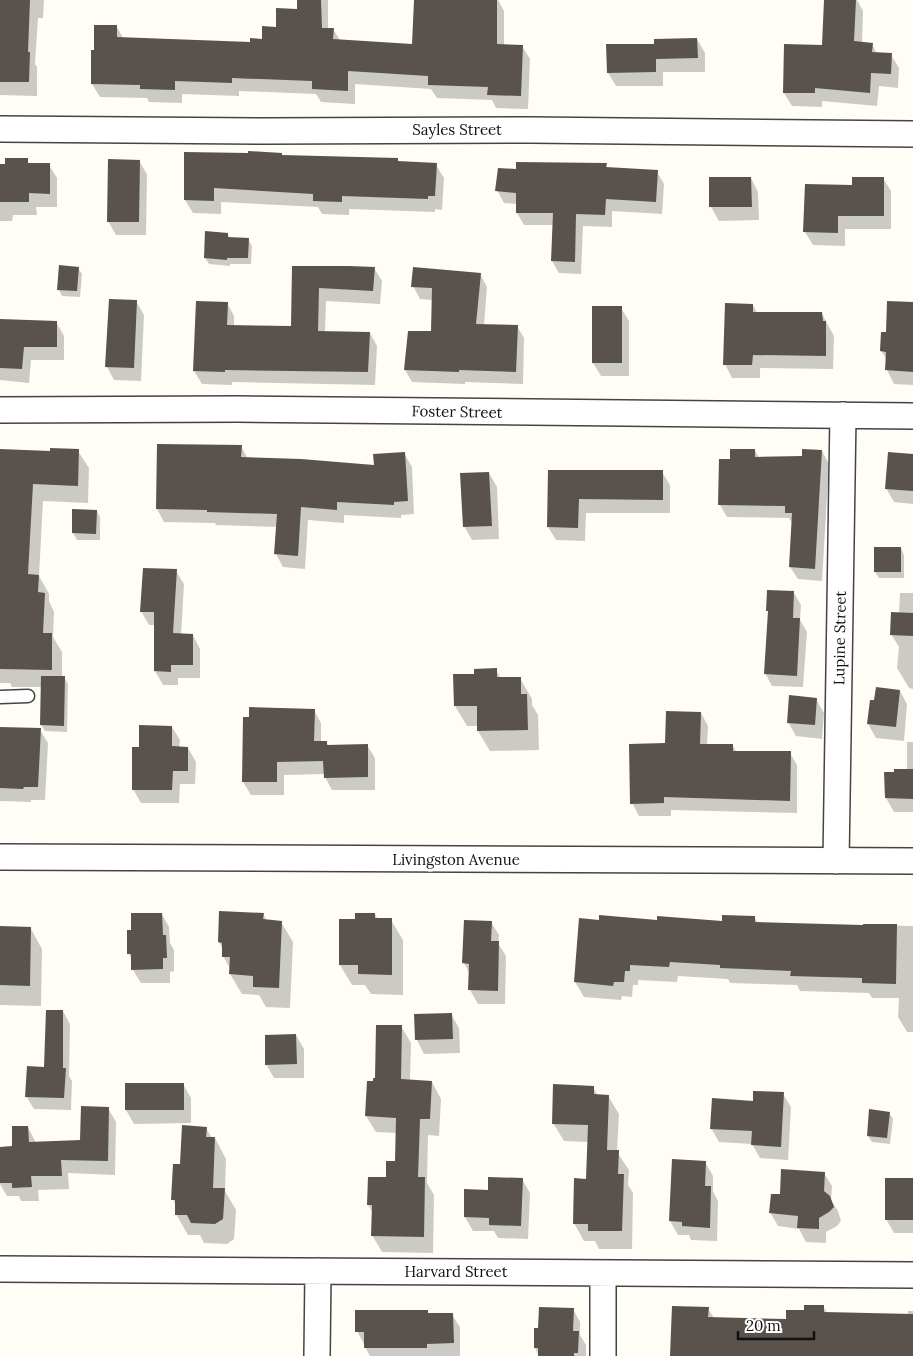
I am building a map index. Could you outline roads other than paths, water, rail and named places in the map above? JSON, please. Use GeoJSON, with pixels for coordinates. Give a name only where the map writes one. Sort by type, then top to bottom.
{"type":"FeatureCollection","features":[{"type":"Feature","properties":{"kind":"street","name":"Sayles Street"},"geometry":{"type":"LineString","coordinates":[[0,129],[257,131],[530,130],[913,134]]}},
{"type":"Feature","properties":{"kind":"street","name":"Foster Street"},"geometry":{"type":"LineString","coordinates":[[0,410],[238,409],[913,416]]}},
{"type":"Feature","properties":{"kind":"street","name":"Lupine Street"},"geometry":{"type":"LineString","coordinates":[[836,861],[844,415]]}},
{"type":"Feature","properties":{"kind":"street","name":"Livingston Avenue"},"geometry":{"type":"LineString","coordinates":[[0,857],[913,861]]}},
{"type":"Feature","properties":{"kind":"street","name":"Harvard Street"},"geometry":{"type":"LineString","coordinates":[[0,1269],[913,1275]]}},
{"type":"Feature","properties":{"kind":"street"},"geometry":{"type":"LineString","coordinates":[[317,1356],[318,1271]]}},
{"type":"Feature","properties":{"kind":"street"},"geometry":{"type":"LineString","coordinates":[[603,1273],[603,1356]]}},
{"type":"Feature","properties":{"kind":"lane"},"geometry":{"type":"LineString","coordinates":[[0,697],[28,696]]}}]}
